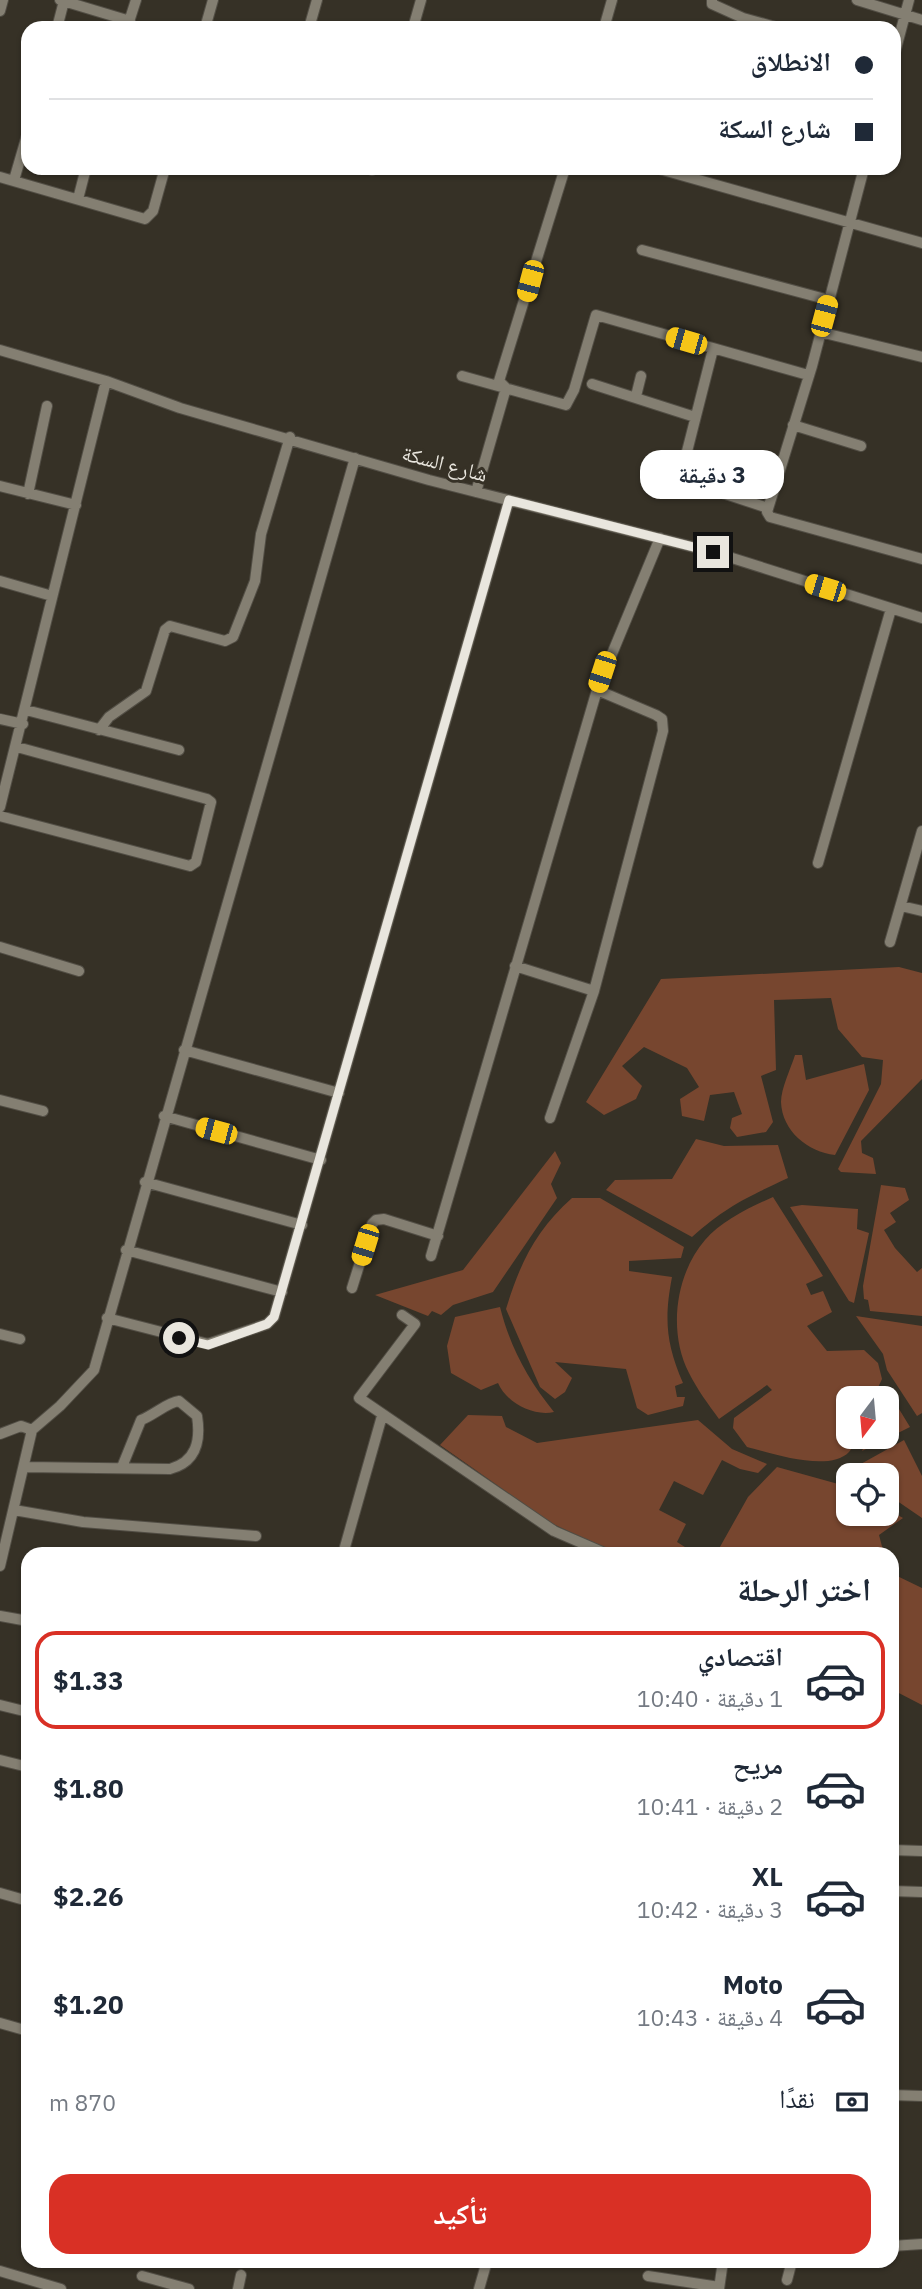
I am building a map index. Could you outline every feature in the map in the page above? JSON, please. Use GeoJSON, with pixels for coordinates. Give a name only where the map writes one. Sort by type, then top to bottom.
{"type":"FeatureCollection","features":[{"type":"Feature","properties":{"kind":"street"},"geometry":{"type":"LineString","coordinates":[[0,11],[4,0]]}},
{"type":"Feature","properties":{"kind":"street"},"geometry":{"type":"LineString","coordinates":[[130,21],[136,0]]}},
{"type":"Feature","properties":{"kind":"street"},"geometry":{"type":"LineString","coordinates":[[207,21],[213,0]]}},
{"type":"Feature","properties":{"kind":"street"},"geometry":{"type":"LineString","coordinates":[[311,21],[317,0]]}},
{"type":"Feature","properties":{"kind":"street"},"geometry":{"type":"LineString","coordinates":[[415,21],[421,0]]}},
{"type":"Feature","properties":{"kind":"street"},"geometry":{"type":"LineString","coordinates":[[606,21],[612,0]]}},
{"type":"Feature","properties":{"kind":"street"},"geometry":{"type":"LineString","coordinates":[[712,0],[712,4],[725,12],[755,21]]}},
{"type":"Feature","properties":{"kind":"street"},"geometry":{"type":"LineString","coordinates":[[857,0],[922,20]]}},
{"type":"Feature","properties":{"kind":"street"},"geometry":{"type":"LineString","coordinates":[[901,30],[909,0]]}},
{"type":"Feature","properties":{"kind":"street"},"geometry":{"type":"LineString","coordinates":[[58,21],[62,1],[120,21]]}},
{"type":"Feature","properties":{"kind":"street"},"geometry":{"type":"LineString","coordinates":[[14,180],[21,156]]}},
{"type":"Feature","properties":{"kind":"street"},"geometry":{"type":"LineString","coordinates":[[79,199],[84,175]]}},
{"type":"Feature","properties":{"kind":"street"},"geometry":{"type":"LineString","coordinates":[[0,177],[141,219],[150,217],[163,175]]}},
{"type":"Feature","properties":{"kind":"street"},"geometry":{"type":"LineString","coordinates":[[506,388],[499,381],[563,175]]}},
{"type":"Feature","properties":{"kind":"street"},"geometry":{"type":"LineString","coordinates":[[681,175],[922,243]]}},
{"type":"Feature","properties":{"kind":"street"},"geometry":{"type":"LineString","coordinates":[[862,175],[808,376],[768,508],[770,517],[922,559]]}},
{"type":"Feature","properties":{"kind":"street"},"geometry":{"type":"LineString","coordinates":[[642,250],[829,300]]}},
{"type":"Feature","properties":{"kind":"street"},"geometry":{"type":"LineString","coordinates":[[462,376],[566,405],[574,390],[596,315],[808,376]]}},
{"type":"Feature","properties":{"kind":"street"},"geometry":{"type":"LineString","coordinates":[[820,332],[922,357]]}},
{"type":"Feature","properties":{"kind":"street"},"geometry":{"type":"LineString","coordinates":[[713,349],[678,474],[680,479],[768,508]]}},
{"type":"Feature","properties":{"kind":"street","name":"شارع السكة"},"geometry":{"type":"LineString","coordinates":[[0,350],[106,381],[180,408],[355,458],[478,487],[509,500],[660,538],[922,618]]}},
{"type":"Feature","properties":{"kind":"street"},"geometry":{"type":"LineString","coordinates":[[636,396],[641,376]]}},
{"type":"Feature","properties":{"kind":"street"},"geometry":{"type":"LineString","coordinates":[[0,807],[23,724],[106,381]]}},
{"type":"Feature","properties":{"kind":"street"},"geometry":{"type":"LineString","coordinates":[[592,384],[695,417]]}},
{"type":"Feature","properties":{"kind":"street"},"geometry":{"type":"LineString","coordinates":[[478,487],[506,388]]}},
{"type":"Feature","properties":{"kind":"street"},"geometry":{"type":"LineString","coordinates":[[28,494],[47,406]]}},
{"type":"Feature","properties":{"kind":"street"},"geometry":{"type":"LineString","coordinates":[[793,425],[861,446]]}},
{"type":"Feature","properties":{"kind":"street"},"geometry":{"type":"LineString","coordinates":[[99,730],[109,717],[146,691],[165,630],[170,626],[225,641],[233,637],[255,581],[261,534],[289,437]]}},
{"type":"Feature","properties":{"kind":"street"},"geometry":{"type":"LineString","coordinates":[[0,1566],[4,1537],[14,1510],[32,1430],[90,1376],[355,458]]}},
{"type":"Feature","properties":{"kind":"street"},"geometry":{"type":"LineString","coordinates":[[0,486],[76,505]]}},
{"type":"Feature","properties":{"kind":"street"},"geometry":{"type":"LineString","coordinates":[[107,1318],[208,1345],[271,1322],[321,1160],[509,500]]}},
{"type":"Feature","properties":{"kind":"street"},"geometry":{"type":"LineString","coordinates":[[431,1256],[597,690],[660,538]]}},
{"type":"Feature","properties":{"kind":"street"},"geometry":{"type":"LineString","coordinates":[[0,581],[52,596]]}},
{"type":"Feature","properties":{"kind":"street"},"geometry":{"type":"LineString","coordinates":[[818,863],[891,609]]}},
{"type":"Feature","properties":{"kind":"street"},"geometry":{"type":"LineString","coordinates":[[550,1118],[594,991],[664,725],[656,715],[597,690]]}},
{"type":"Feature","properties":{"kind":"street"},"geometry":{"type":"LineString","coordinates":[[26,710],[179,750]]}},
{"type":"Feature","properties":{"kind":"street"},"geometry":{"type":"LineString","coordinates":[[0,719],[23,724]]}},
{"type":"Feature","properties":{"kind":"street"},"geometry":{"type":"LineString","coordinates":[[0,816],[190,866],[196,862],[211,812],[211,802],[207,799],[17,747]]}},
{"type":"Feature","properties":{"kind":"street"},"geometry":{"type":"LineString","coordinates":[[0,758],[13,761]]}},
{"type":"Feature","properties":{"kind":"street"},"geometry":{"type":"LineString","coordinates":[[890,942],[922,831]]}},
{"type":"Feature","properties":{"kind":"street"},"geometry":{"type":"LineString","coordinates":[[901,906],[922,911]]}},
{"type":"Feature","properties":{"kind":"street"},"geometry":{"type":"LineString","coordinates":[[0,947],[79,971]]}},
{"type":"Feature","properties":{"kind":"street"},"geometry":{"type":"LineString","coordinates":[[515,966],[594,991]]}},
{"type":"Feature","properties":{"kind":"street"},"geometry":{"type":"LineString","coordinates":[[184,1049],[340,1093]]}},
{"type":"Feature","properties":{"kind":"street"},"geometry":{"type":"LineString","coordinates":[[0,1100],[43,1111]]}},
{"type":"Feature","properties":{"kind":"street"},"geometry":{"type":"LineString","coordinates":[[164,1116],[321,1160]]}},
{"type":"Feature","properties":{"kind":"street"},"geometry":{"type":"LineString","coordinates":[[145,1182],[302,1225]]}},
{"type":"Feature","properties":{"kind":"street"},"geometry":{"type":"LineString","coordinates":[[352,1288],[376,1220],[384,1219],[438,1236]]}},
{"type":"Feature","properties":{"kind":"street"},"geometry":{"type":"LineString","coordinates":[[126,1250],[282,1292]]}},
{"type":"Feature","properties":{"kind":"street"},"geometry":{"type":"LineString","coordinates":[[402,1315],[415,1324],[359,1398],[382,1416],[437,1448],[554,1531],[591,1547]]}},
{"type":"Feature","properties":{"kind":"street"},"geometry":{"type":"LineString","coordinates":[[0,1334],[20,1339]]}},
{"type":"Feature","properties":{"kind":"street"},"geometry":{"type":"LineString","coordinates":[[25,1467],[170,1469],[184,1465],[193,1456],[197,1443],[197,1416],[179,1401],[172,1402],[160,1413],[141,1420],[121,1467]]}},
{"type":"Feature","properties":{"kind":"street"},"geometry":{"type":"LineString","coordinates":[[345,1547],[382,1416]]}},
{"type":"Feature","properties":{"kind":"street"},"geometry":{"type":"LineString","coordinates":[[0,1434],[21,1426],[32,1430]]}},
{"type":"Feature","properties":{"kind":"street"},"geometry":{"type":"LineString","coordinates":[[14,1510],[83,1521],[256,1536]]}},
{"type":"Feature","properties":{"kind":"street"},"geometry":{"type":"LineString","coordinates":[[0,1616],[21,1620]]}},
{"type":"Feature","properties":{"kind":"street"},"geometry":{"type":"LineString","coordinates":[[0,1705],[21,1710]]}},
{"type":"Feature","properties":{"kind":"street"},"geometry":{"type":"LineString","coordinates":[[0,1760],[21,1765]]}},
{"type":"Feature","properties":{"kind":"street"},"geometry":{"type":"LineString","coordinates":[[899,1850],[922,1851]]}},
{"type":"Feature","properties":{"kind":"street"},"geometry":{"type":"LineString","coordinates":[[899,1891],[922,1892]]}},
{"type":"Feature","properties":{"kind":"street"},"geometry":{"type":"LineString","coordinates":[[0,1893],[21,1899]]}},
{"type":"Feature","properties":{"kind":"street"},"geometry":{"type":"LineString","coordinates":[[0,2024],[21,2029]]}},
{"type":"Feature","properties":{"kind":"street"},"geometry":{"type":"LineString","coordinates":[[899,2095],[922,2096]]}},
{"type":"Feature","properties":{"kind":"street"},"geometry":{"type":"LineString","coordinates":[[899,2246],[922,2244]]}},
{"type":"Feature","properties":{"kind":"street"},"geometry":{"type":"LineString","coordinates":[[479,2289],[485,2268]]}},
{"type":"Feature","properties":{"kind":"street"},"geometry":{"type":"LineString","coordinates":[[648,2276],[719,2288],[722,2268]]}},
{"type":"Feature","properties":{"kind":"street"},"geometry":{"type":"LineString","coordinates":[[787,2280],[790,2268]]}},
{"type":"Feature","properties":{"kind":"street"},"geometry":{"type":"LineString","coordinates":[[0,2271],[61,2289]]}},
{"type":"Feature","properties":{"kind":"street"},"geometry":{"type":"LineString","coordinates":[[238,2289],[241,2275]]}},
{"type":"Feature","properties":{"kind":"street"},"geometry":{"type":"LineString","coordinates":[[142,2276],[189,2289]]}},
{"type":"Feature","properties":{"kind":"shaded area"},"geometry":{"type":"Polygon","coordinates":[[[899,967],[922,973],[922,1079],[861,1141],[862,1153],[873,1158],[876,1174],[841,1172],[838,1169],[881,1084],[883,1060],[862,1057],[838,1029],[831,998],[774,1000],[776,1070],[761,1076],[773,1122],[766,1132],[737,1137],[730,1128],[732,1118],[742,1114],[734,1092],[710,1095],[704,1121],[682,1116],[680,1099],[699,1087],[687,1068],[644,1047],[622,1066],[642,1086],[636,1099],[604,1115],[586,1102],[661,979],[899,967]]]}},
{"type":"Feature","properties":{"kind":"shaded area"},"geometry":{"type":"Polygon","coordinates":[[[795,1055],[802,1055],[806,1080],[864,1064],[869,1090],[835,1155],[806,1145],[791,1131],[782,1112],[781,1096],[795,1055]]]}},
{"type":"Feature","properties":{"kind":"shaded area"},"geometry":{"type":"Polygon","coordinates":[[[696,1139],[724,1146],[778,1145],[788,1178],[738,1203],[692,1237],[606,1190],[615,1180],[672,1179],[696,1139]]]}},
{"type":"Feature","properties":{"kind":"shaded area"},"geometry":{"type":"Polygon","coordinates":[[[555,1151],[561,1163],[551,1184],[557,1198],[493,1292],[453,1305],[441,1315],[432,1311],[428,1316],[375,1295],[463,1270],[555,1151]]]}},
{"type":"Feature","properties":{"kind":"shaded area"},"geometry":{"type":"Polygon","coordinates":[[[881,1185],[905,1188],[909,1200],[890,1213],[896,1222],[884,1230],[895,1248],[917,1272],[922,1268],[922,1316],[870,1311],[868,1300],[864,1299],[863,1286],[881,1185]]]}},
{"type":"Feature","properties":{"kind":"shaded area"},"geometry":{"type":"Polygon","coordinates":[[[773,1197],[823,1276],[806,1284],[811,1295],[823,1291],[832,1312],[807,1326],[827,1351],[864,1350],[878,1363],[882,1379],[879,1386],[836,1386],[836,1449],[851,1449],[840,1458],[828,1461],[800,1460],[747,1447],[733,1428],[734,1418],[772,1390],[767,1385],[719,1419],[699,1391],[682,1357],[678,1340],[678,1304],[687,1270],[705,1240],[727,1221],[773,1197]]]}},
{"type":"Feature","properties":{"kind":"shaded area"},"geometry":{"type":"Polygon","coordinates":[[[572,1198],[600,1198],[684,1247],[681,1258],[629,1261],[629,1271],[672,1277],[668,1331],[673,1356],[683,1383],[675,1386],[677,1397],[685,1397],[683,1406],[648,1415],[637,1408],[626,1369],[555,1362],[572,1378],[565,1392],[555,1399],[540,1387],[506,1309],[531,1248],[548,1222],[572,1198]]]}},
{"type":"Feature","properties":{"kind":"shaded area"},"geometry":{"type":"Polygon","coordinates":[[[802,1205],[858,1209],[857,1229],[869,1233],[854,1303],[849,1301],[790,1207],[802,1205]]]}},
{"type":"Feature","properties":{"kind":"shaded area"},"geometry":{"type":"Polygon","coordinates":[[[500,1307],[521,1363],[554,1412],[538,1412],[521,1406],[507,1396],[498,1383],[481,1390],[451,1373],[447,1346],[455,1317],[500,1307]]]}},
{"type":"Feature","properties":{"kind":"shaded area"},"geometry":{"type":"Polygon","coordinates":[[[856,1316],[922,1326],[922,1413],[917,1416],[900,1386],[887,1370],[883,1354],[856,1316]]]}},
{"type":"Feature","properties":{"kind":"shaded area"},"geometry":{"type":"Polygon","coordinates":[[[900,1411],[910,1427],[900,1432],[900,1411]]]}},
{"type":"Feature","properties":{"kind":"shaded area"},"geometry":{"type":"Polygon","coordinates":[[[468,1415],[502,1416],[506,1427],[537,1443],[698,1420],[732,1449],[767,1464],[758,1473],[740,1469],[722,1460],[703,1495],[674,1481],[659,1510],[686,1524],[677,1542],[685,1547],[602,1547],[551,1523],[440,1445],[468,1415]]]}},
{"type":"Feature","properties":{"kind":"shaded area"},"geometry":{"type":"Polygon","coordinates":[[[904,1440],[922,1476],[922,1518],[899,1502],[899,1463],[863,1463],[888,1449],[900,1449],[900,1442],[904,1440]]]}},
{"type":"Feature","properties":{"kind":"shaded area"},"geometry":{"type":"Polygon","coordinates":[[[777,1467],[836,1483],[836,1526],[892,1526],[879,1535],[882,1547],[720,1547],[748,1497],[777,1467]]]}},
{"type":"Feature","properties":{"kind":"shaded area"},"geometry":{"type":"Polygon","coordinates":[[[899,1577],[922,1588],[922,1705],[899,1693],[899,1577]]]}},
{"type":"Feature","properties":{"kind":"route"},"geometry":{"type":"LineString","coordinates":[[179,1338],[208,1345],[267,1324],[274,1317],[509,500],[713,552]]}}]}
